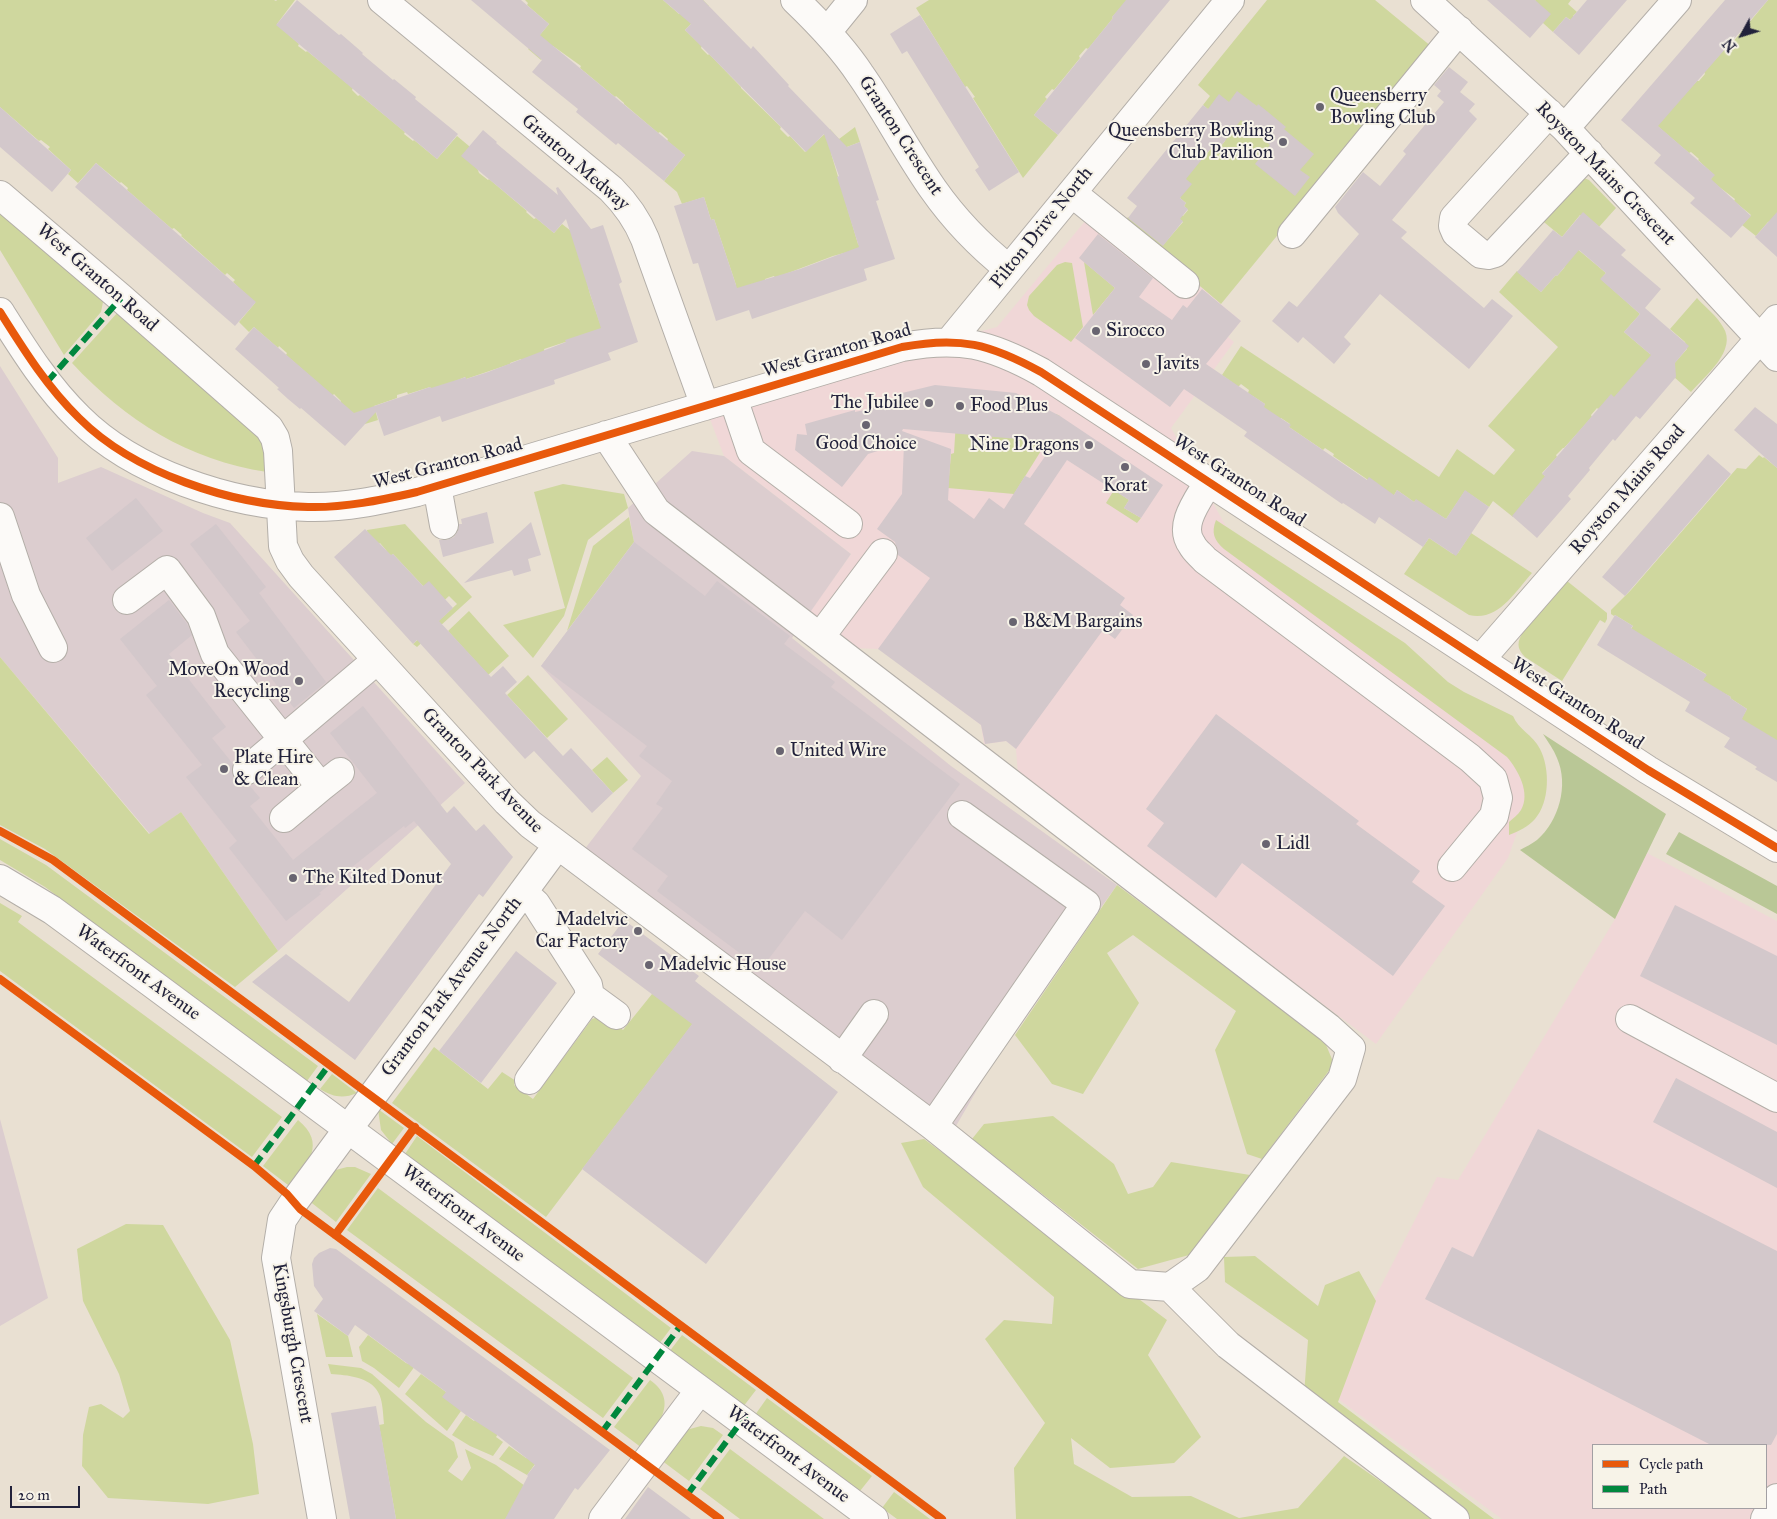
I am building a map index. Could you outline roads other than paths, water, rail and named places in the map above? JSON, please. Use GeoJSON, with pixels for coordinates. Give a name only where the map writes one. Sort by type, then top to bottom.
{"type":"FeatureCollection","features":[{"type":"Feature","properties":{"kind":"street","name":"Granton Medway"},"geometry":{"type":"LineString","coordinates":[[382,0],[611,189],[626,204],[638,221],[705,406]]}},
{"type":"Feature","properties":{"kind":"street","name":"Granton Crescent"},"geometry":{"type":"LineString","coordinates":[[795,0],[827,32],[859,72],[947,208],[993,257],[1009,269]]}},
{"type":"Feature","properties":{"kind":"street"},"geometry":{"type":"LineString","coordinates":[[827,32],[853,0]]}},
{"type":"Feature","properties":{"kind":"street","name":"Pilton Drive North"},"geometry":{"type":"LineString","coordinates":[[950,341],[1230,0]]}},
{"type":"Feature","properties":{"kind":"street","name":"Royston Mains Crescent"},"geometry":{"type":"LineString","coordinates":[[1425,0],[1557,121],[1771,338]]}},
{"type":"Feature","properties":{"kind":"street"},"geometry":{"type":"LineString","coordinates":[[1589,153],[1495,253],[1488,256],[1481,254],[1456,233],[1453,226],[1454,218],[1557,121],[1678,0]]}},
{"type":"Feature","properties":{"kind":"street"},"geometry":{"type":"LineString","coordinates":[[1292,234],[1459,30]]}},
{"type":"Feature","properties":{"kind":"street"},"geometry":{"type":"LineString","coordinates":[[1072,193],[1185,284]]}},
{"type":"Feature","properties":{"kind":"street","name":"West Granton Road"},"geometry":{"type":"LineString","coordinates":[[0,195],[269,428],[276,438],[278,451],[280,505]]}},
{"type":"Feature","properties":{"kind":"street","name":"West Granton Road"},"geometry":{"type":"LineString","coordinates":[[0,312],[33,364],[81,420],[130,456],[209,491],[242,500],[309,507],[376,502],[437,486],[902,347],[950,341],[966,342],[1003,353],[1028,364],[1648,770],[1777,848]]}},
{"type":"Feature","properties":{"kind":"street","name":"Royston Mains Road"},"geometry":{"type":"LineString","coordinates":[[1480,660],[1771,338]]}},
{"type":"Feature","properties":{"kind":"street"},"geometry":{"type":"LineString","coordinates":[[733,398],[751,450],[848,524]]}},
{"type":"Feature","properties":{"kind":"street"},"geometry":{"type":"LineString","coordinates":[[606,435],[656,511],[1322,1022],[1351,1048],[1342,1079],[1197,1268],[1170,1287],[1228,1345],[1455,1519]]}},
{"type":"Feature","properties":{"kind":"street"},"geometry":{"type":"LineString","coordinates":[[1209,481],[1188,520],[1187,534],[1192,546],[1206,560],[1470,758],[1493,779],[1498,798],[1494,816],[1452,867]]}},
{"type":"Feature","properties":{"kind":"street"},"geometry":{"type":"LineString","coordinates":[[437,486],[444,525]]}},
{"type":"Feature","properties":{"kind":"street","name":"Granton Park Avenue"},"geometry":{"type":"LineString","coordinates":[[280,505],[283,546],[290,561],[301,576],[506,802],[530,824],[933,1126],[1130,1284],[1170,1287]]}},
{"type":"Feature","properties":{"kind":"street"},"geometry":{"type":"LineString","coordinates":[[0,516],[26,595],[53,648]]}},
{"type":"Feature","properties":{"kind":"street"},"geometry":{"type":"LineString","coordinates":[[820,637],[883,553]]}},
{"type":"Feature","properties":{"kind":"street"},"geometry":{"type":"LineString","coordinates":[[127,600],[167,570],[201,616],[215,654],[283,740],[331,780],[284,818]]}},
{"type":"Feature","properties":{"kind":"street"},"geometry":{"type":"LineString","coordinates":[[247,770],[377,660]]}},
{"type":"Feature","properties":{"kind":"street"},"geometry":{"type":"LineString","coordinates":[[933,1126],[1086,904],[962,814]]}},
{"type":"Feature","properties":{"kind":"street","name":"Granton Park Avenue North"},"geometry":{"type":"LineString","coordinates":[[348,1128],[557,846]]}},
{"type":"Feature","properties":{"kind":"street","name":"Waterfront Avenue"},"geometry":{"type":"LineString","coordinates":[[0,880],[52,910],[874,1519]]}},
{"type":"Feature","properties":{"kind":"street"},"geometry":{"type":"LineString","coordinates":[[523,892],[542,912],[588,985],[590,996],[616,1015]]}},
{"type":"Feature","properties":{"kind":"street"},"geometry":{"type":"LineString","coordinates":[[530,1080],[590,996]]}},
{"type":"Feature","properties":{"kind":"street"},"geometry":{"type":"LineString","coordinates":[[842,1059],[874,1014]]}},
{"type":"Feature","properties":{"kind":"street"},"geometry":{"type":"LineString","coordinates":[[1630,1019],[1777,1098]]}},
{"type":"Feature","properties":{"kind":"street","name":"Kingsburgh Crescent"},"geometry":{"type":"LineString","coordinates":[[322,1519],[276,1258],[282,1220],[348,1128]]}},
{"type":"Feature","properties":{"kind":"street"},"geometry":{"type":"LineString","coordinates":[[603,1519],[700,1390]]}},
{"type":"Feature","properties":{"kind":"street"},"geometry":{"type":"LineString","coordinates":[[1765,1519],[1777,1498]]}},
{"type":"Feature","properties":{"kind":"place","name":"Queensberry Bowling Club"},"geometry":{"type":"Point","coordinates":[1320,107]}},
{"type":"Feature","properties":{"kind":"place","name":"Queensberry Bowling Club Pavilion"},"geometry":{"type":"Point","coordinates":[1283,142]}},
{"type":"Feature","properties":{"kind":"place","name":"Sirocco"},"geometry":{"type":"Point","coordinates":[1096,331]}},
{"type":"Feature","properties":{"kind":"place","name":"Javits"},"geometry":{"type":"Point","coordinates":[1146,364]}},
{"type":"Feature","properties":{"kind":"place","name":"The Jubilee"},"geometry":{"type":"Point","coordinates":[929,403]}},
{"type":"Feature","properties":{"kind":"place","name":"Food Plus"},"geometry":{"type":"Point","coordinates":[960,406]}},
{"type":"Feature","properties":{"kind":"place","name":"Good Choice"},"geometry":{"type":"Point","coordinates":[866,425]}},
{"type":"Feature","properties":{"kind":"place","name":"Nine Dragons"},"geometry":{"type":"Point","coordinates":[1089,445]}},
{"type":"Feature","properties":{"kind":"place","name":"Korat"},"geometry":{"type":"Point","coordinates":[1125,467]}},
{"type":"Feature","properties":{"kind":"place","name":"B&M Bargains"},"geometry":{"type":"Point","coordinates":[1013,622]}},
{"type":"Feature","properties":{"kind":"place","name":"MoveOn Wood Recycling"},"geometry":{"type":"Point","coordinates":[299,681]}},
{"type":"Feature","properties":{"kind":"place","name":"United Wire"},"geometry":{"type":"Point","coordinates":[780,751]}},
{"type":"Feature","properties":{"kind":"place","name":"Plate Hire & Clean"},"geometry":{"type":"Point","coordinates":[224,769]}},
{"type":"Feature","properties":{"kind":"place","name":"Lidl"},"geometry":{"type":"Point","coordinates":[1266,844]}},
{"type":"Feature","properties":{"kind":"place","name":"The Kilted Donut"},"geometry":{"type":"Point","coordinates":[293,878]}},
{"type":"Feature","properties":{"kind":"place","name":"Madelvic Car Factory"},"geometry":{"type":"Point","coordinates":[638,931]}},
{"type":"Feature","properties":{"kind":"place","name":"Madelvic House"},"geometry":{"type":"Point","coordinates":[649,965]}}]}
